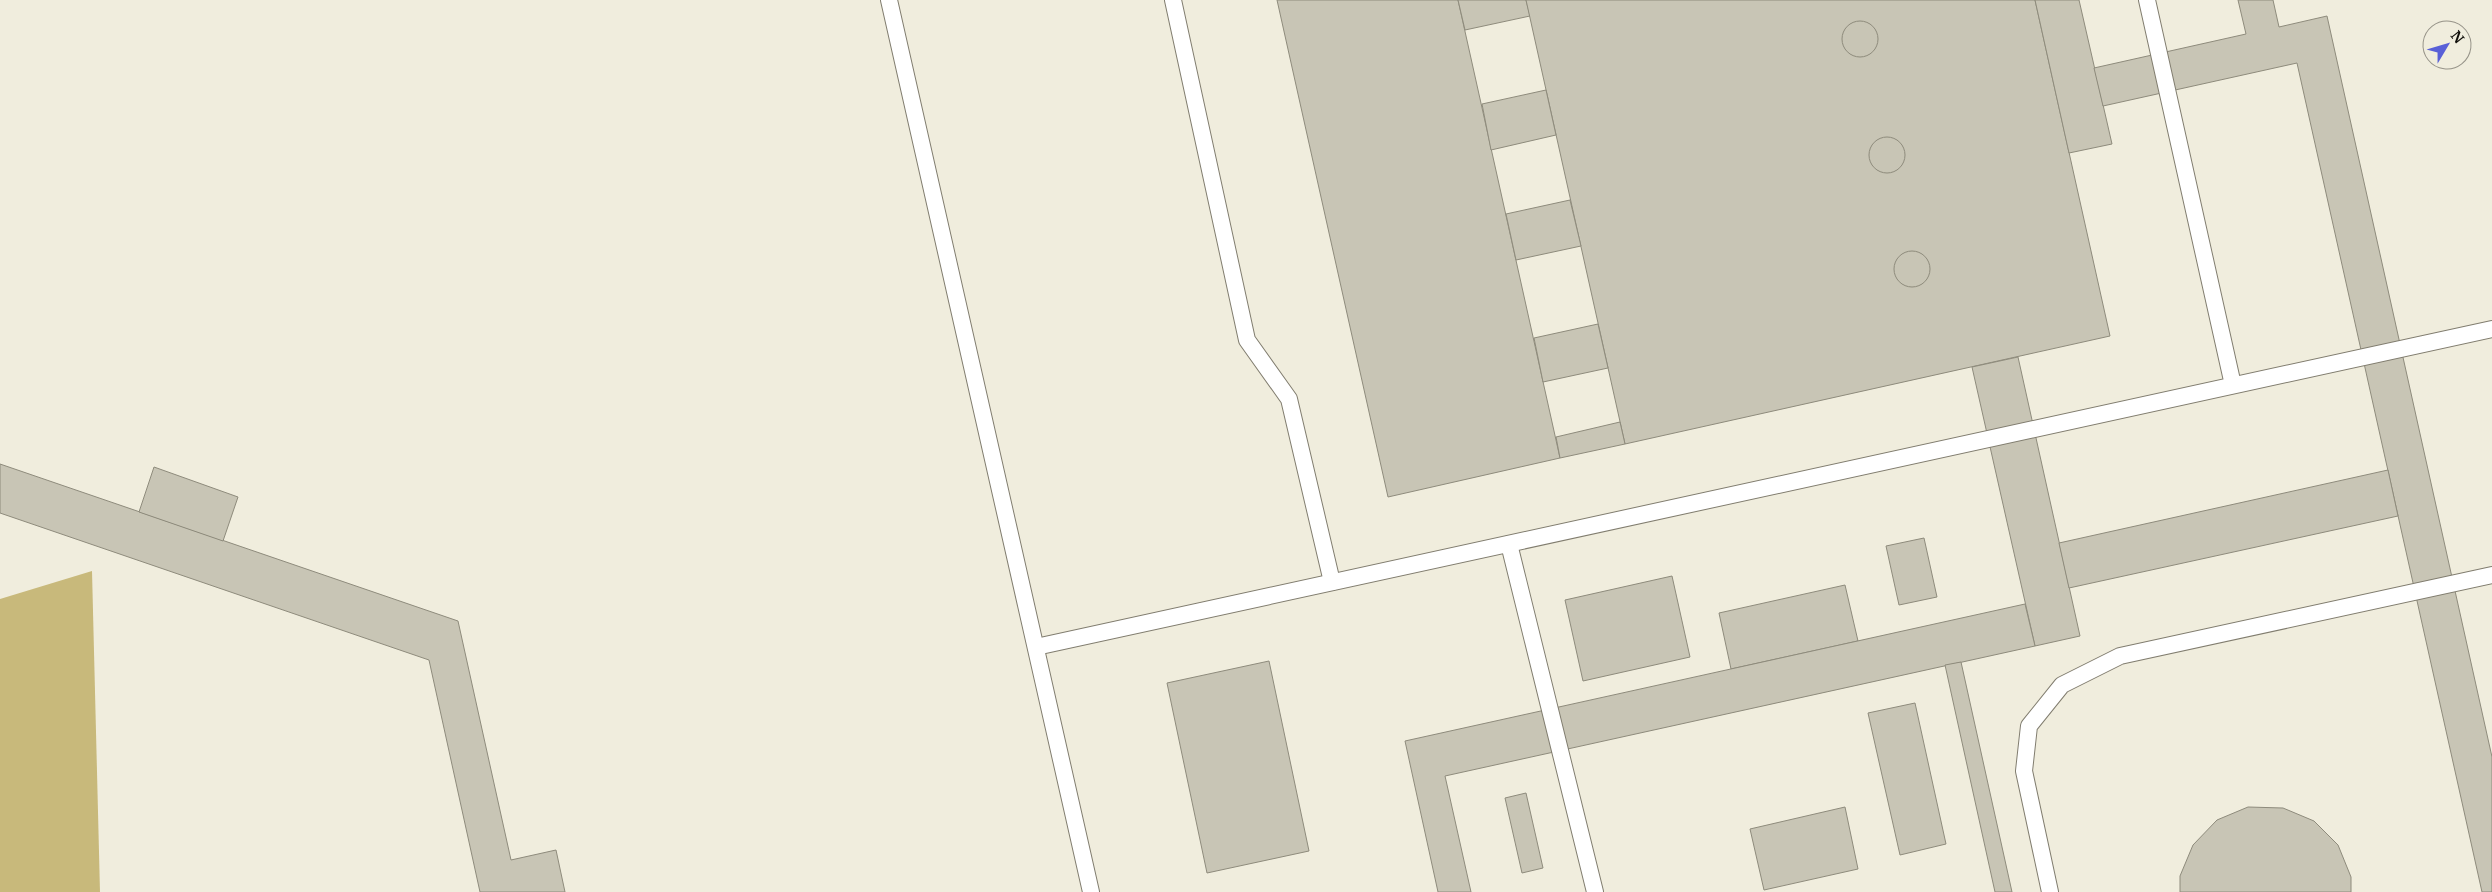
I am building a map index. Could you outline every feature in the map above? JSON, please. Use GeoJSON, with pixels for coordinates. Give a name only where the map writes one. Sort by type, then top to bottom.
{"type":"FeatureCollection","features":[{"type":"Feature","properties":{"kind":"lane"},"geometry":{"type":"LineString","coordinates":[[889,0],[1091,892]]}},
{"type":"Feature","properties":{"kind":"lane"},"geometry":{"type":"LineString","coordinates":[[1173,0],[1247,340],[1289,399],[1332,582]]}},
{"type":"Feature","properties":{"kind":"lane"},"geometry":{"type":"LineString","coordinates":[[2147,0],[2233,385]]}},
{"type":"Feature","properties":{"kind":"lane"},"geometry":{"type":"LineString","coordinates":[[1036,648],[2492,329]]}},
{"type":"Feature","properties":{"kind":"lane"},"geometry":{"type":"LineString","coordinates":[[1509,544],[1595,892]]}},
{"type":"Feature","properties":{"kind":"lane"},"geometry":{"type":"LineString","coordinates":[[2050,892],[2024,771],[2029,726],[2062,685],[2120,656],[2492,575]]}},
{"type":"Feature","properties":{"kind":"shaded area"},"geometry":{"type":"Polygon","coordinates":[[[92,571],[100,892],[0,892],[0,599],[92,571]]]}},
{"type":"Feature","properties":{"kind":"building"},"geometry":{"type":"Polygon","coordinates":[[[1277,0],[1458,0],[1560,458],[1388,497],[1277,0]]]}},
{"type":"Feature","properties":{"kind":"building"},"geometry":{"type":"Polygon","coordinates":[[[1458,0],[1526,0],[1530,16],[1465,30],[1458,0]]]}},
{"type":"Feature","properties":{"kind":"building"},"geometry":{"type":"Polygon","coordinates":[[[1526,0],[2035,0],[2110,336],[1625,444],[1526,0]]]}},
{"type":"Feature","properties":{"kind":"building"},"geometry":{"type":"Polygon","coordinates":[[[2035,0],[2079,0],[2112,144],[2069,153],[2035,0]]]}},
{"type":"Feature","properties":{"kind":"building"},"geometry":{"type":"Polygon","coordinates":[[[2238,0],[2273,0],[2279,27],[2327,16],[2492,757],[2492,892],[2482,892],[2297,63],[2103,106],[2094,68],[2246,34],[2238,0]]]}},
{"type":"Feature","properties":{"kind":"building"},"geometry":{"type":"Polygon","coordinates":[[[1860,21],[1867,22],[1873,26],[1877,32],[1877,46],[1873,52],[1867,56],[1860,57],[1853,56],[1847,52],[1843,46],[1842,39],[1843,32],[1847,26],[1853,22],[1860,21]]]}},
{"type":"Feature","properties":{"kind":"building"},"geometry":{"type":"Polygon","coordinates":[[[1546,90],[1556,135],[1491,150],[1482,104],[1546,90]]]}},
{"type":"Feature","properties":{"kind":"building"},"geometry":{"type":"Polygon","coordinates":[[[1887,137],[1894,138],[1900,142],[1904,148],[1904,162],[1900,168],[1894,172],[1887,173],[1880,172],[1874,168],[1870,162],[1869,155],[1870,148],[1874,142],[1880,138],[1887,137]]]}},
{"type":"Feature","properties":{"kind":"building"},"geometry":{"type":"Polygon","coordinates":[[[1570,200],[1581,246],[1516,260],[1506,214],[1570,200]]]}},
{"type":"Feature","properties":{"kind":"building"},"geometry":{"type":"Polygon","coordinates":[[[1912,251],[1919,252],[1925,256],[1929,262],[1929,276],[1925,282],[1919,286],[1912,287],[1905,286],[1899,282],[1895,276],[1894,269],[1895,262],[1899,256],[1905,252],[1912,251]]]}},
{"type":"Feature","properties":{"kind":"building"},"geometry":{"type":"Polygon","coordinates":[[[1598,324],[1608,368],[1543,382],[1534,338],[1598,324]]]}},
{"type":"Feature","properties":{"kind":"building"},"geometry":{"type":"Polygon","coordinates":[[[2018,357],[2080,636],[2035,646],[1972,367],[2018,357]]]}},
{"type":"Feature","properties":{"kind":"building"},"geometry":{"type":"Polygon","coordinates":[[[1620,422],[1625,444],[1560,458],[1556,437],[1620,422]]]}},
{"type":"Feature","properties":{"kind":"building"},"geometry":{"type":"Polygon","coordinates":[[[0,464],[458,621],[511,860],[556,850],[565,892],[480,892],[429,660],[0,513],[0,464]]]}},
{"type":"Feature","properties":{"kind":"building"},"geometry":{"type":"Polygon","coordinates":[[[154,467],[238,497],[223,541],[139,512],[154,467]]]}},
{"type":"Feature","properties":{"kind":"building"},"geometry":{"type":"Polygon","coordinates":[[[2388,470],[2398,516],[2069,588],[2059,543],[2388,470]]]}},
{"type":"Feature","properties":{"kind":"building"},"geometry":{"type":"Polygon","coordinates":[[[1924,538],[1937,597],[1899,605],[1886,546],[1924,538]]]}},
{"type":"Feature","properties":{"kind":"building"},"geometry":{"type":"Polygon","coordinates":[[[1672,576],[1690,657],[1583,681],[1565,600],[1672,576]]]}},
{"type":"Feature","properties":{"kind":"building"},"geometry":{"type":"Polygon","coordinates":[[[1845,585],[1858,641],[1731,669],[1719,613],[1845,585]]]}},
{"type":"Feature","properties":{"kind":"building"},"geometry":{"type":"Polygon","coordinates":[[[2025,604],[2035,646],[1445,776],[1471,892],[1438,892],[1405,741],[2025,604]]]}},
{"type":"Feature","properties":{"kind":"building"},"geometry":{"type":"Polygon","coordinates":[[[1269,661],[1309,851],[1207,873],[1167,683],[1269,661]]]}},
{"type":"Feature","properties":{"kind":"building"},"geometry":{"type":"Polygon","coordinates":[[[1961,662],[2012,892],[1995,892],[1945,665],[1961,662]]]}},
{"type":"Feature","properties":{"kind":"building"},"geometry":{"type":"Polygon","coordinates":[[[1915,703],[1946,844],[1900,855],[1868,713],[1915,703]]]}},
{"type":"Feature","properties":{"kind":"building"},"geometry":{"type":"Polygon","coordinates":[[[1526,793],[1543,868],[1522,873],[1505,798],[1526,793]]]}},
{"type":"Feature","properties":{"kind":"building"},"geometry":{"type":"Polygon","coordinates":[[[1845,807],[1858,869],[1764,890],[1750,829],[1845,807]]]}},
{"type":"Feature","properties":{"kind":"building"},"geometry":{"type":"Polygon","coordinates":[[[2248,807],[2283,808],[2314,821],[2338,845],[2351,877],[2351,892],[2180,892],[2180,876],[2193,845],[2217,820],[2248,807]]]}}]}
